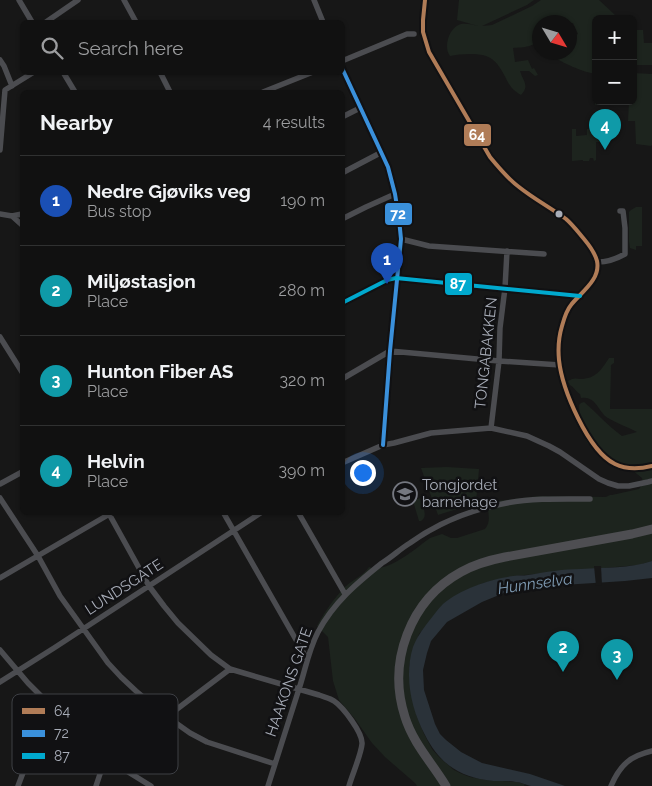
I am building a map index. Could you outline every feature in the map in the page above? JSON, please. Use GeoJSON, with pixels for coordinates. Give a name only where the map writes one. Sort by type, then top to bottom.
{"type":"FeatureCollection","features":[{"type":"Feature","properties":{"kind":"highway"},"geometry":{"type":"LineString","coordinates":[[446,786],[412,733],[404,715],[399,689],[400,658],[404,639],[425,602],[439,587],[454,576],[468,568],[485,562],[652,529]]}},
{"type":"Feature","properties":{"kind":"street"},"geometry":{"type":"LineString","coordinates":[[19,0],[31,20]]}},
{"type":"Feature","properties":{"kind":"street"},"geometry":{"type":"LineString","coordinates":[[49,20],[78,0]]}},
{"type":"Feature","properties":{"kind":"street"},"geometry":{"type":"LineString","coordinates":[[124,0],[135,20]]}},
{"type":"Feature","properties":{"kind":"street"},"geometry":{"type":"LineString","coordinates":[[314,0],[322,20]]}},
{"type":"Feature","properties":{"kind":"street"},"geometry":{"type":"LineString","coordinates":[[425,0],[423,32],[429,52],[490,157],[518,187],[575,228],[592,249],[598,262],[596,274],[588,287],[568,310],[561,329],[560,365],[575,412],[598,451],[615,464],[626,468],[652,466]]}},
{"type":"Feature","properties":{"kind":"street"},"geometry":{"type":"LineString","coordinates":[[345,60],[407,34],[414,34]]}},
{"type":"Feature","properties":{"kind":"street"},"geometry":{"type":"LineString","coordinates":[[0,60],[12,86]]}},
{"type":"Feature","properties":{"kind":"street"},"geometry":{"type":"LineString","coordinates":[[0,150],[5,90],[29,75]]}},
{"type":"Feature","properties":{"kind":"street"},"geometry":{"type":"LineString","coordinates":[[65,75],[74,90]]}},
{"type":"Feature","properties":{"kind":"street"},"geometry":{"type":"LineString","coordinates":[[162,75],[169,90]]}},
{"type":"Feature","properties":{"kind":"street"},"geometry":{"type":"LineString","coordinates":[[268,90],[306,75]]}},
{"type":"Feature","properties":{"kind":"street"},"geometry":{"type":"LineString","coordinates":[[345,75],[388,167],[400,219],[401,239],[396,278],[383,445]]}},
{"type":"Feature","properties":{"kind":"street"},"geometry":{"type":"LineString","coordinates":[[345,116],[360,108]]}},
{"type":"Feature","properties":{"kind":"street"},"geometry":{"type":"LineString","coordinates":[[345,171],[382,152]]}},
{"type":"Feature","properties":{"kind":"street"},"geometry":{"type":"LineString","coordinates":[[345,218],[395,194]]}},
{"type":"Feature","properties":{"kind":"street"},"geometry":{"type":"LineString","coordinates":[[598,262],[615,259],[625,254],[625,228],[623,211],[620,211]]}},
{"type":"Feature","properties":{"kind":"street"},"geometry":{"type":"LineString","coordinates":[[0,214],[12,216],[20,214]]}},
{"type":"Feature","properties":{"kind":"street"},"geometry":{"type":"LineString","coordinates":[[12,216],[20,223]]}},
{"type":"Feature","properties":{"kind":"street"},"geometry":{"type":"LineString","coordinates":[[401,239],[429,246],[544,254]]}},
{"type":"Feature","properties":{"kind":"street","name":"TONGABAKKEN"},"geometry":{"type":"LineString","coordinates":[[491,428],[499,361],[507,251]]}},
{"type":"Feature","properties":{"kind":"street"},"geometry":{"type":"LineString","coordinates":[[345,302],[387,280],[396,278],[580,296]]}},
{"type":"Feature","properties":{"kind":"street"},"geometry":{"type":"LineString","coordinates":[[0,336],[20,369]]}},
{"type":"Feature","properties":{"kind":"street"},"geometry":{"type":"LineString","coordinates":[[345,377],[390,351],[560,365]]}},
{"type":"Feature","properties":{"kind":"street"},"geometry":{"type":"LineString","coordinates":[[345,462],[383,445],[431,433],[491,428],[527,436],[544,443],[598,479],[608,483],[618,486],[629,486],[652,480]]}},
{"type":"Feature","properties":{"kind":"street"},"geometry":{"type":"LineString","coordinates":[[0,484],[20,473]]}},
{"type":"Feature","properties":{"kind":"street"},"geometry":{"type":"LineString","coordinates":[[0,498],[38,556],[60,596],[108,663],[140,694]]}},
{"type":"Feature","properties":{"kind":"street","name":"HAAKONS GATE"},"geometry":{"type":"LineString","coordinates":[[268,786],[308,659],[328,614],[345,594],[373,570],[410,543],[431,530],[470,513],[488,507],[529,500],[590,499]]}},
{"type":"Feature","properties":{"kind":"street"},"geometry":{"type":"LineString","coordinates":[[0,578],[107,515]]}},
{"type":"Feature","properties":{"kind":"street"},"geometry":{"type":"LineString","coordinates":[[111,515],[149,586],[178,623],[211,655],[230,669],[332,700],[346,713],[361,739],[361,747],[349,786]]}},
{"type":"Feature","properties":{"kind":"street"},"geometry":{"type":"LineString","coordinates":[[224,515],[308,659]]}},
{"type":"Feature","properties":{"kind":"street","name":"LUNDSGATE"},"geometry":{"type":"LineString","coordinates":[[0,682],[258,515]]}},
{"type":"Feature","properties":{"kind":"street"},"geometry":{"type":"LineString","coordinates":[[300,515],[345,594]]}},
{"type":"Feature","properties":{"kind":"street"},"geometry":{"type":"LineString","coordinates":[[0,650],[39,694]]}},
{"type":"Feature","properties":{"kind":"street"},"geometry":{"type":"LineString","coordinates":[[178,707],[230,669]]}},
{"type":"Feature","properties":{"kind":"street"},"geometry":{"type":"LineString","coordinates":[[178,724],[207,742],[275,764]]}},
{"type":"Feature","properties":{"kind":"street"},"geometry":{"type":"LineString","coordinates":[[612,785],[619,769],[627,761],[652,751]]}},
{"type":"Feature","properties":{"kind":"street"},"geometry":{"type":"LineString","coordinates":[[18,786],[23,774]]}},
{"type":"Feature","properties":{"kind":"street"},"geometry":{"type":"LineString","coordinates":[[96,786],[100,774]]}},
{"type":"Feature","properties":{"kind":"street"},"geometry":{"type":"LineString","coordinates":[[132,774],[151,786]]}},
{"type":"Feature","properties":{"kind":"shaded area"},"geometry":{"type":"Polygon","coordinates":[[[459,0],[534,0],[482,26],[492,25],[541,0],[599,0],[615,15],[592,15],[592,73],[589,73],[559,60],[577,60],[577,15],[532,15],[532,45],[513,48],[515,62],[528,60],[532,69],[534,68],[538,75],[535,76],[529,71],[520,71],[525,86],[524,92],[521,95],[511,87],[499,66],[490,58],[473,54],[450,56],[447,43],[453,29],[461,24],[478,26],[457,20],[459,0]]]}},
{"type":"Feature","properties":{"kind":"shaded area"},"geometry":{"type":"Polygon","coordinates":[[[637,30],[643,30],[644,43],[652,43],[652,65],[637,65],[637,30]]]}},
{"type":"Feature","properties":{"kind":"shaded area"},"geometry":{"type":"Polygon","coordinates":[[[637,73],[652,74],[651,146],[636,144],[635,121],[628,121],[629,105],[637,105],[637,73]]]}},
{"type":"Feature","properties":{"kind":"shaded area"},"geometry":{"type":"Polygon","coordinates":[[[591,121],[595,121],[596,135],[602,135],[602,142],[596,142],[596,160],[594,161],[593,158],[590,158],[589,161],[572,161],[572,129],[576,129],[576,136],[587,135],[587,129],[592,129],[591,121]]]}},
{"type":"Feature","properties":{"kind":"shaded area"},"geometry":{"type":"Polygon","coordinates":[[[636,207],[642,207],[642,246],[636,246],[636,250],[630,248],[629,212],[636,207]]]}},
{"type":"Feature","properties":{"kind":"shaded area"},"geometry":{"type":"Polygon","coordinates":[[[609,358],[614,358],[614,363],[611,365],[610,409],[652,409],[652,561],[639,565],[513,576],[484,583],[466,590],[444,604],[419,634],[409,666],[411,692],[417,717],[424,734],[438,756],[454,770],[462,774],[486,780],[525,784],[524,786],[417,786],[372,743],[339,700],[333,681],[328,637],[317,626],[341,591],[369,567],[384,567],[393,564],[430,538],[442,534],[451,538],[457,538],[485,529],[489,520],[488,502],[539,496],[606,497],[639,489],[643,484],[642,478],[632,470],[607,458],[588,444],[580,418],[579,405],[584,402],[622,436],[637,432],[608,418],[593,401],[581,398],[580,394],[568,381],[574,378],[586,379],[594,376],[601,370],[609,358]]]}},
{"type":"Feature","properties":{"kind":"shaded area"},"geometry":{"type":"Polygon","coordinates":[[[421,468],[479,469],[476,503],[438,515],[421,468]]]}},
{"type":"Feature","properties":{"kind":"shaded area"},"geometry":{"type":"Polygon","coordinates":[[[420,498],[425,514],[423,519],[419,521],[413,501],[420,498]]]}},
{"type":"Feature","properties":{"kind":"water","name":"Hunnselva"},"geometry":{"type":"Polygon","coordinates":[[[652,561],[652,578],[516,588],[482,602],[447,622],[431,641],[423,670],[424,690],[440,734],[461,752],[482,763],[530,774],[565,786],[531,786],[518,782],[490,781],[466,775],[442,760],[430,744],[416,714],[410,692],[409,669],[410,658],[416,640],[443,604],[467,589],[504,577],[561,570],[626,567],[652,561]]]}},
{"type":"Feature","properties":{"kind":"pier"},"geometry":{"type":"Polygon","coordinates":[[[594,566],[601,566],[602,585],[596,586],[594,566]]]}},
{"type":"Feature","properties":{"kind":"transit line","name":"64"},"geometry":{"type":"LineString","coordinates":[[425,0],[423,32],[429,52],[490,157],[515,184],[569,221],[588,244],[596,258],[596,274],[589,286],[575,300],[565,315],[559,339],[561,372],[578,418],[595,446],[615,464],[634,468],[652,466]]}},
{"type":"Feature","properties":{"kind":"transit line","name":"72"},"geometry":{"type":"LineString","coordinates":[[345,74],[388,167],[399,219],[401,239],[383,445]]}},
{"type":"Feature","properties":{"kind":"transit line","name":"87"},"geometry":{"type":"LineString","coordinates":[[345,301],[387,280],[396,278],[580,296]]}},
{"type":"Feature","properties":{"kind":"place","name":"Helvin"},"geometry":{"type":"Point","coordinates":[605,150]}},
{"type":"Feature","properties":{"kind":"place","name":"Nedre Gjøviks veg"},"geometry":{"type":"Point","coordinates":[387,284]}},
{"type":"Feature","properties":{"kind":"place","name":"Tongjordet barnehage"},"geometry":{"type":"Point","coordinates":[405,494]}},
{"type":"Feature","properties":{"kind":"place","name":"Miljøstasjon"},"geometry":{"type":"Point","coordinates":[563,672]}},
{"type":"Feature","properties":{"kind":"place","name":"Hunton Fiber AS"},"geometry":{"type":"Point","coordinates":[617,680]}}]}
